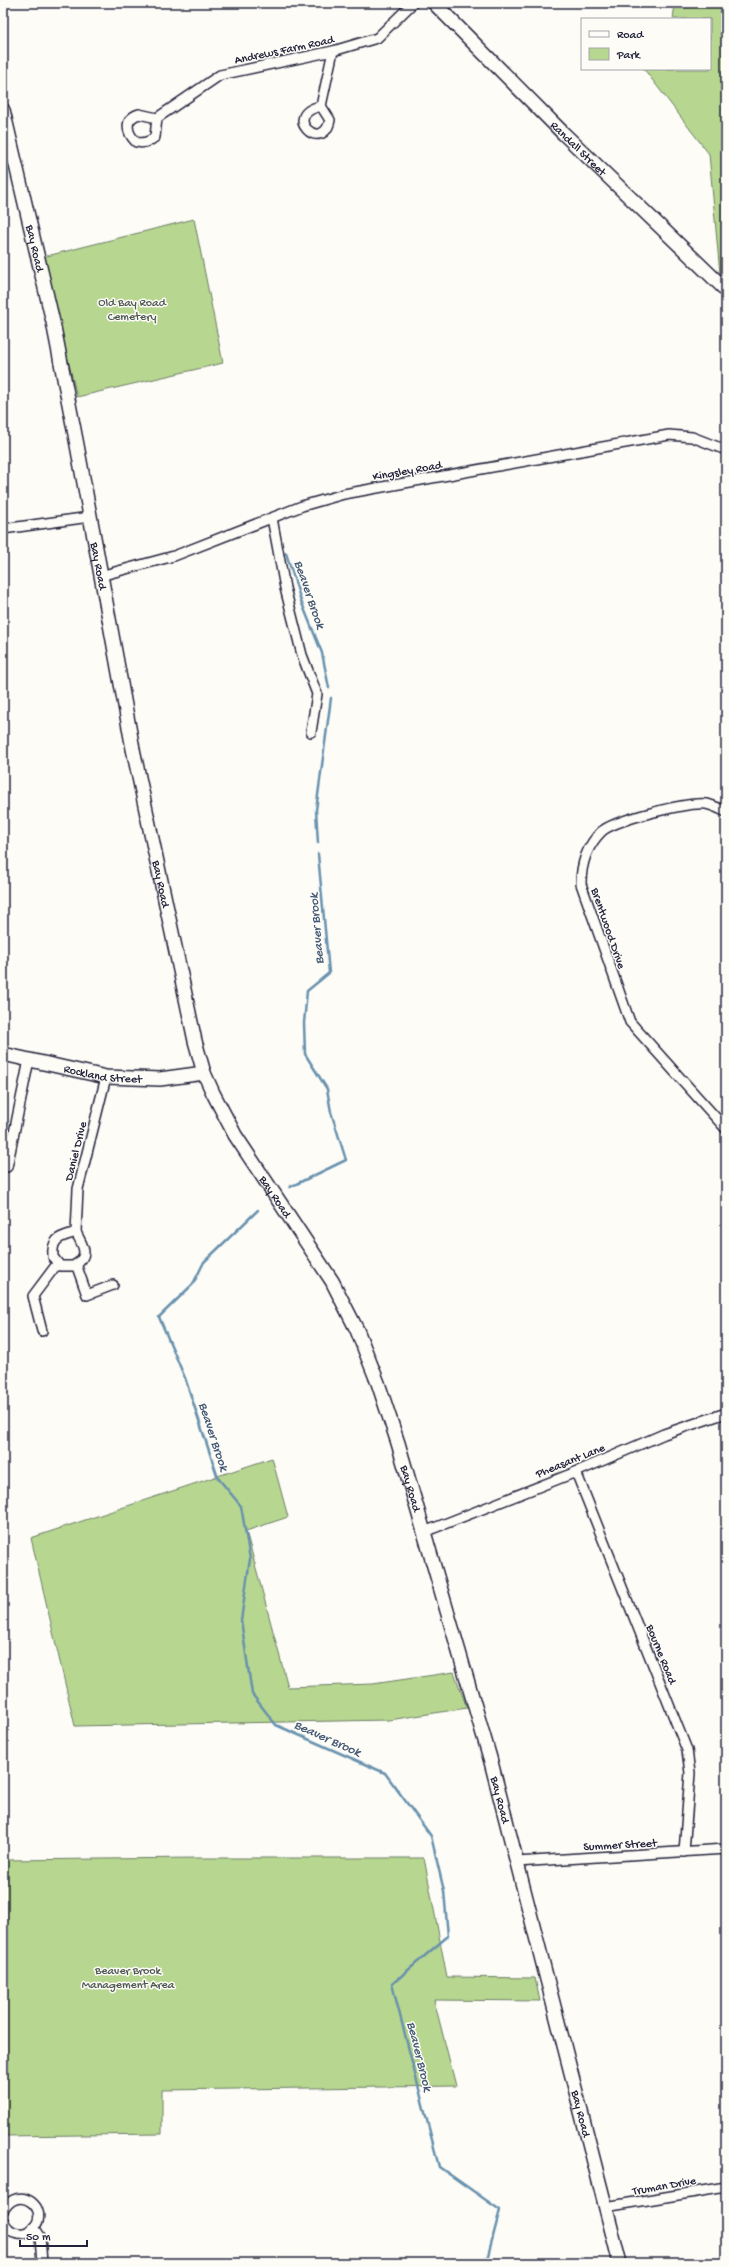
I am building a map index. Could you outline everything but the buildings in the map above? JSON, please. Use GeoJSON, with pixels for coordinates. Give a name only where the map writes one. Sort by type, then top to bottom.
{"type":"FeatureCollection","features":[{"type":"Feature","properties":{"kind":"main road","name":"Randall Street"},"geometry":{"type":"LineString","coordinates":[[434,3],[564,134],[694,257],[726,290]]}},
{"type":"Feature","properties":{"kind":"main road","name":"Bay Road"},"geometry":{"type":"LineString","coordinates":[[3,110],[53,322],[133,749],[195,1041],[204,1073],[236,1135],[332,1281],[357,1330],[398,1443],[470,1686],[620,2263]]}},
{"type":"Feature","properties":{"kind":"main road","name":"Rockland Street"},"geometry":{"type":"LineString","coordinates":[[3,1054],[106,1077],[160,1079],[204,1073]]}},
{"type":"Feature","properties":{"kind":"street","name":"Andrews Farm Road"},"geometry":{"type":"LineString","coordinates":[[157,118],[220,75],[333,51],[377,38],[413,3]]}},
{"type":"Feature","properties":{"kind":"street"},"geometry":{"type":"LineString","coordinates":[[322,106],[333,51]]}},
{"type":"Feature","properties":{"kind":"street","name":"Kingsley Road"},"geometry":{"type":"LineString","coordinates":[[100,576],[174,556],[272,518],[344,494],[646,438],[683,436],[726,450]]}},
{"type":"Feature","properties":{"kind":"street"},"geometry":{"type":"LineString","coordinates":[[3,529],[90,517]]}},
{"type":"Feature","properties":{"kind":"street"},"geometry":{"type":"LineString","coordinates":[[272,518],[287,595],[302,656],[318,694],[311,732]]}},
{"type":"Feature","properties":{"kind":"street","name":"Brentwood Drive"},"geometry":{"type":"LineString","coordinates":[[726,812],[707,804],[684,804],[618,822],[602,831],[589,847],[581,866],[581,884],[630,1022],[726,1129]]}},
{"type":"Feature","properties":{"kind":"street"},"geometry":{"type":"LineString","coordinates":[[7,1167],[29,1060]]}},
{"type":"Feature","properties":{"kind":"street","name":"Daniel Drive"},"geometry":{"type":"LineString","coordinates":[[76,1264],[83,1255],[84,1247],[76,1232],[78,1188],[106,1077]]}},
{"type":"Feature","properties":{"kind":"street"},"geometry":{"type":"LineString","coordinates":[[76,1232],[63,1235],[56,1242],[52,1253],[57,1264],[64,1267],[76,1264],[87,1295],[113,1285]]}},
{"type":"Feature","properties":{"kind":"street"},"geometry":{"type":"LineString","coordinates":[[42,1331],[33,1296],[57,1264]]}},
{"type":"Feature","properties":{"kind":"street","name":"Pheasant Lane"},"geometry":{"type":"LineString","coordinates":[[424,1532],[576,1472],[664,1434],[726,1413]]}},
{"type":"Feature","properties":{"kind":"street","name":"Bourne Road"},"geometry":{"type":"LineString","coordinates":[[576,1472],[687,1750],[690,1773],[684,1852]]}},
{"type":"Feature","properties":{"kind":"street","name":"Summer Street"},"geometry":{"type":"LineString","coordinates":[[516,1862],[726,1849]]}},
{"type":"Feature","properties":{"kind":"street","name":"Truman Drive"},"geometry":{"type":"LineString","coordinates":[[605,2207],[726,2187]]}},
{"type":"Feature","properties":{"kind":"street"},"geometry":{"type":"LineString","coordinates":[[3,2211],[7,2204],[13,2199],[21,2198],[29,2200],[35,2205],[38,2212],[38,2220],[34,2227],[28,2232],[20,2234],[12,2231],[6,2226],[3,2220]]}},
{"type":"Feature","properties":{"kind":"street"},"geometry":{"type":"LineString","coordinates":[[34,2227],[40,2236],[42,2263]]}},
{"type":"Feature","properties":{"kind":"green space"},"geometry":{"type":"Polygon","coordinates":[[[675,3],[726,3],[726,280],[720,274],[709,154],[645,70],[711,70],[711,18],[673,18],[675,3]]]}},
{"type":"Feature","properties":{"kind":"green space","name":"Old Bay Road Cemetery"},"geometry":{"type":"Polygon","coordinates":[[[194,219],[223,363],[77,397],[43,257],[194,219]]]}},
{"type":"Feature","properties":{"kind":"green space"},"geometry":{"type":"Polygon","coordinates":[[[272,1458],[288,1517],[246,1531],[288,1687],[373,1684],[454,1672],[467,1708],[389,1720],[75,1726],[31,1538],[272,1458]]]}},
{"type":"Feature","properties":{"kind":"green space","name":"Beaver Brook Management Area"},"geometry":{"type":"Polygon","coordinates":[[[424,1858],[447,1977],[535,1978],[540,2001],[434,2000],[456,2086],[162,2090],[162,2134],[3,2136],[3,1860],[424,1858]]]}},
{"type":"Feature","properties":{"kind":"waterway","name":"Beaver Brook"},"geometry":{"type":"LineString","coordinates":[[286,553],[301,601],[322,653],[329,688]]}},
{"type":"Feature","properties":{"kind":"waterway","name":"Beaver Brook"},"geometry":{"type":"LineString","coordinates":[[318,843],[316,810],[331,698]]}},
{"type":"Feature","properties":{"kind":"waterway","name":"Beaver Brook"},"geometry":{"type":"LineString","coordinates":[[290,1187],[346,1160],[331,1112],[327,1089],[305,1054],[304,1023],[307,991],[329,973],[318,854]]}},
{"type":"Feature","properties":{"kind":"waterway","name":"Beaver Brook"},"geometry":{"type":"LineString","coordinates":[[258,1210],[204,1262],[193,1284],[159,1317],[185,1378],[218,1478],[241,1506],[250,1559],[241,1620],[252,1694],[276,1725],[385,1773],[431,1836],[444,1891],[448,1936],[392,1984],[439,2167],[500,2210],[486,2263]]}}]}
